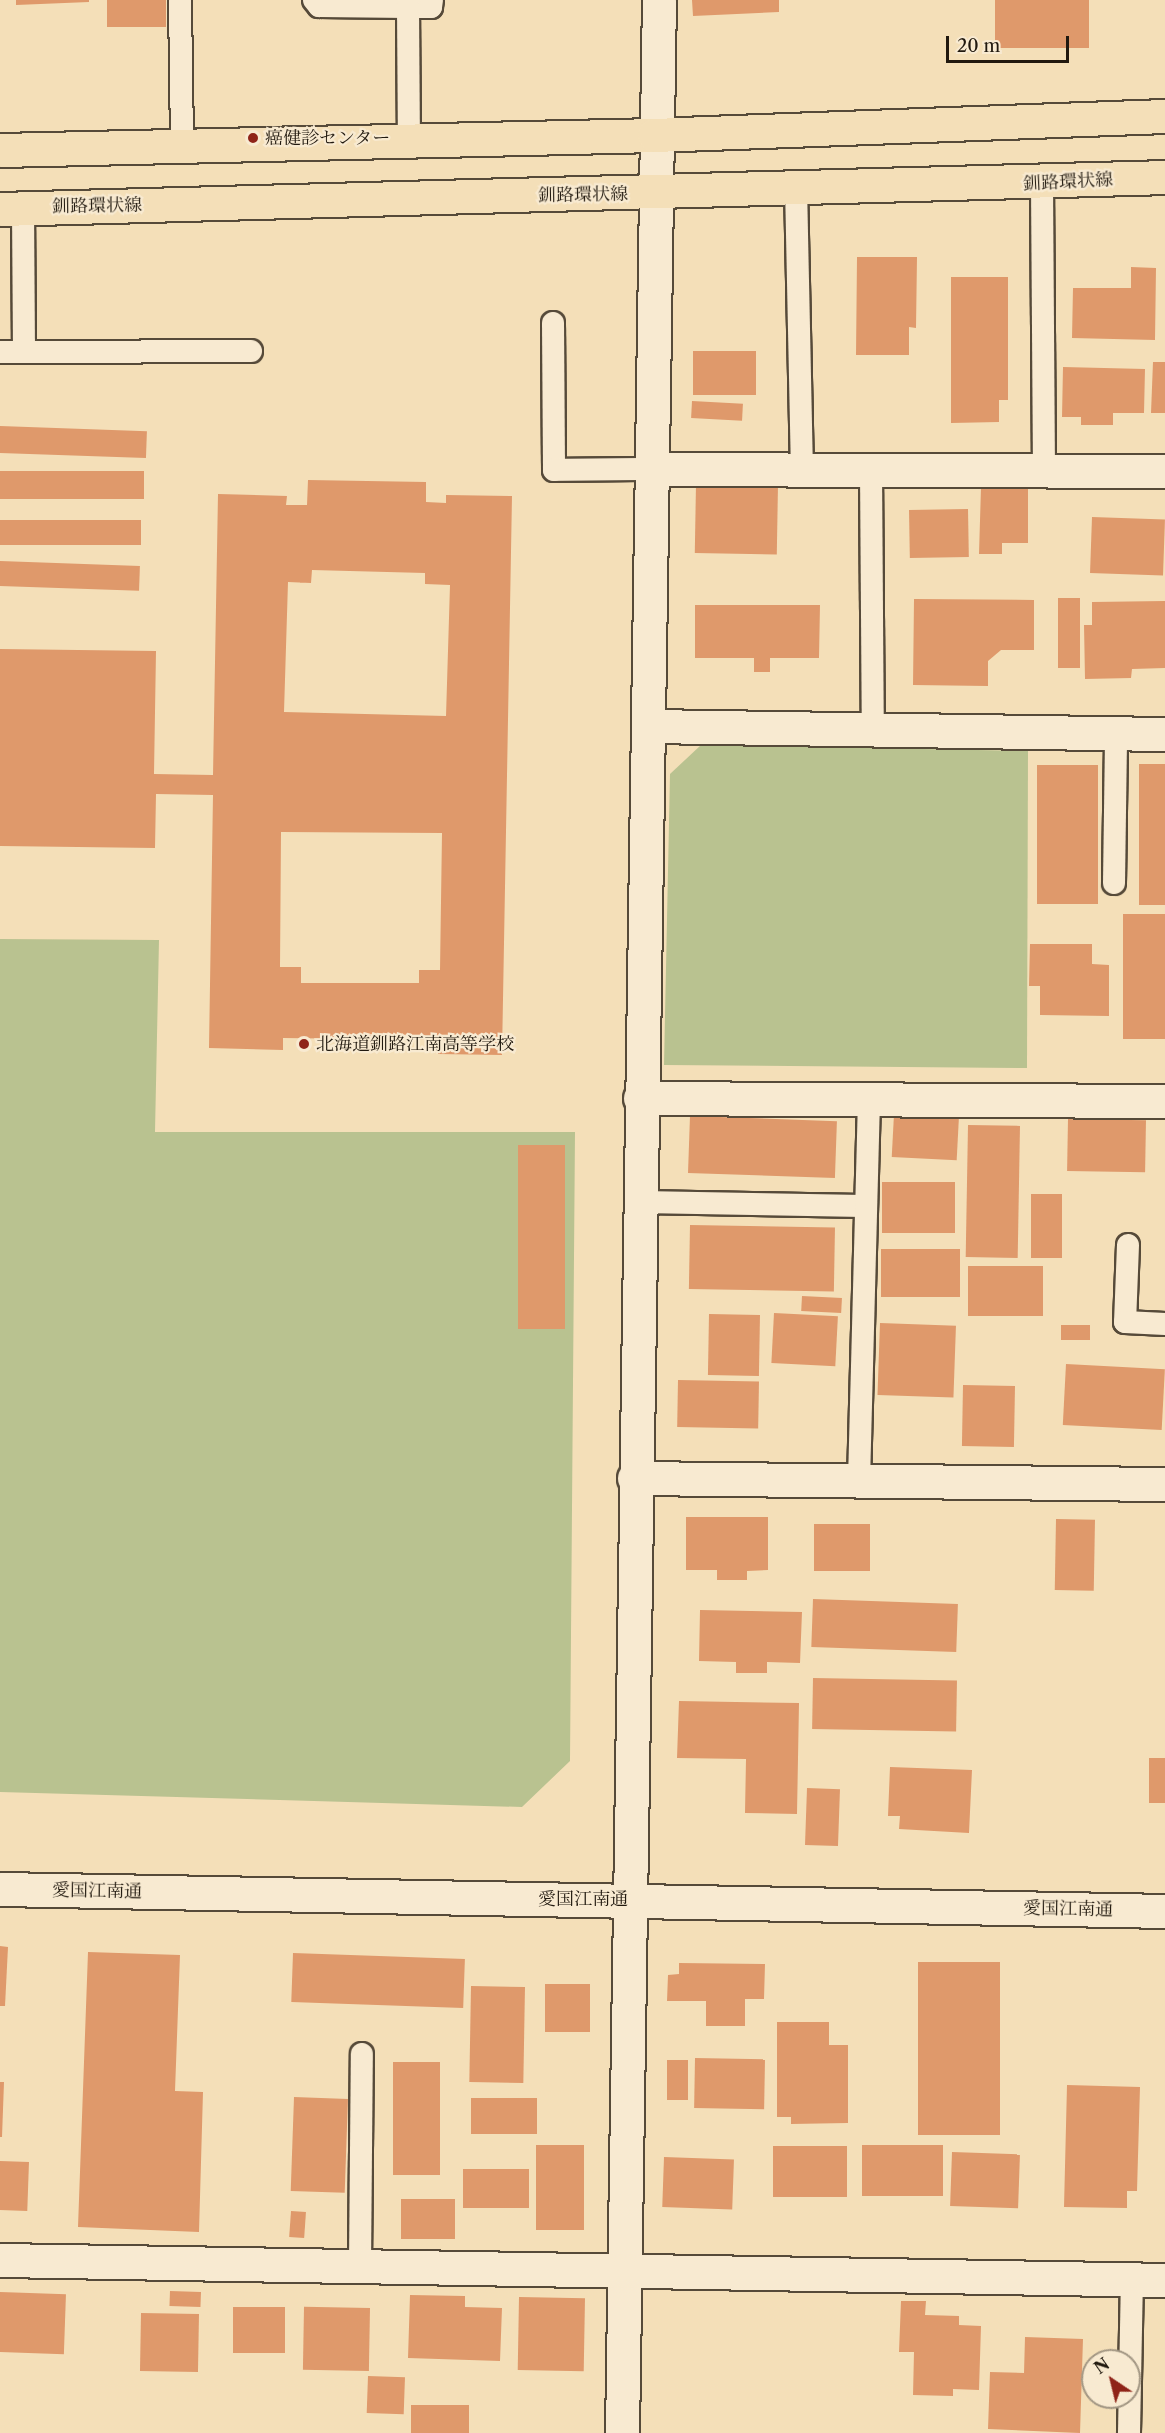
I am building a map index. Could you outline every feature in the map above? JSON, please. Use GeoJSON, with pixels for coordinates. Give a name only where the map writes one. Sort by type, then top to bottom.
{"type":"FeatureCollection","features":[{"type":"Feature","properties":{"kind":"main road"},"geometry":{"type":"LineString","coordinates":[[0,150],[654,135],[1165,116]]}},
{"type":"Feature","properties":{"kind":"main road","name":"釧路環状線"},"geometry":{"type":"LineString","coordinates":[[11,209],[652,193],[796,186],[1042,185],[1165,177]]}},
{"type":"Feature","properties":{"kind":"street"},"geometry":{"type":"LineString","coordinates":[[622,2433],[622,2268],[630,1899],[640,1098],[654,469],[652,193],[659,0]]}},
{"type":"Feature","properties":{"kind":"street"},"geometry":{"type":"LineString","coordinates":[[654,469],[1165,471]]}},
{"type":"Feature","properties":{"kind":"street"},"geometry":{"type":"LineString","coordinates":[[648,726],[1165,734]]}},
{"type":"Feature","properties":{"kind":"street"},"geometry":{"type":"LineString","coordinates":[[640,1098],[869,1102],[1165,1101]]}},
{"type":"Feature","properties":{"kind":"street"},"geometry":{"type":"LineString","coordinates":[[634,1478],[1165,1484]]}},
{"type":"Feature","properties":{"kind":"street","name":"愛国江南通"},"geometry":{"type":"LineString","coordinates":[[0,1889],[630,1899],[1165,1911]]}},
{"type":"Feature","properties":{"kind":"street"},"geometry":{"type":"LineString","coordinates":[[0,2260],[622,2268],[1165,2280]]}},
{"type":"Feature","properties":{"kind":"lane"},"geometry":{"type":"LineString","coordinates":[[180,0],[182,145]]}},
{"type":"Feature","properties":{"kind":"lane"},"geometry":{"type":"LineString","coordinates":[[314,0],[319,6],[408,7],[431,7],[432,0]]}},
{"type":"Feature","properties":{"kind":"lane"},"geometry":{"type":"LineString","coordinates":[[408,7],[409,141]]}},
{"type":"Feature","properties":{"kind":"lane"},"geometry":{"type":"LineString","coordinates":[[1042,185],[1044,471]]}},
{"type":"Feature","properties":{"kind":"lane"},"geometry":{"type":"LineString","coordinates":[[796,186],[802,470]]}},
{"type":"Feature","properties":{"kind":"lane"},"geometry":{"type":"LineString","coordinates":[[11,209],[24,352]]}},
{"type":"Feature","properties":{"kind":"lane"},"geometry":{"type":"LineString","coordinates":[[553,323],[554,470],[654,469]]}},
{"type":"Feature","properties":{"kind":"lane"},"geometry":{"type":"LineString","coordinates":[[0,352],[251,351]]}},
{"type":"Feature","properties":{"kind":"lane"},"geometry":{"type":"LineString","coordinates":[[871,470],[873,729]]}},
{"type":"Feature","properties":{"kind":"lane"},"geometry":{"type":"LineString","coordinates":[[1114,883],[1116,733]]}},
{"type":"Feature","properties":{"kind":"lane"},"geometry":{"type":"LineString","coordinates":[[859,1481],[869,1102]]}},
{"type":"Feature","properties":{"kind":"lane"},"geometry":{"type":"LineString","coordinates":[[639,1202],[866,1206]]}},
{"type":"Feature","properties":{"kind":"lane"},"geometry":{"type":"LineString","coordinates":[[1128,1245],[1125,1322],[1165,1324]]}},
{"type":"Feature","properties":{"kind":"lane"},"geometry":{"type":"LineString","coordinates":[[360,2265],[362,2054]]}},
{"type":"Feature","properties":{"kind":"lane"},"geometry":{"type":"LineString","coordinates":[[1129,2433],[1132,2279]]}},
{"type":"Feature","properties":{"kind":"green space"},"geometry":{"type":"Polygon","coordinates":[[[701,745],[1028,751],[1027,1068],[664,1065],[670,774],[701,745]]]}},
{"type":"Feature","properties":{"kind":"green space"},"geometry":{"type":"Polygon","coordinates":[[[0,939],[159,940],[155,1132],[575,1132],[570,1761],[522,1807],[0,1792],[0,939]]]}},
{"type":"Feature","properties":{"kind":"building"},"geometry":{"type":"Polygon","coordinates":[[[16,0],[89,0],[89,2],[16,5],[16,0]]]}},
{"type":"Feature","properties":{"kind":"building"},"geometry":{"type":"Polygon","coordinates":[[[107,0],[166,0],[166,27],[107,27],[107,0]]]}},
{"type":"Feature","properties":{"kind":"building"},"geometry":{"type":"Polygon","coordinates":[[[692,0],[779,0],[779,12],[693,16],[692,0]]]}},
{"type":"Feature","properties":{"kind":"building"},"geometry":{"type":"Polygon","coordinates":[[[995,0],[1089,0],[1089,48],[995,48],[995,0]]]}},
{"type":"Feature","properties":{"kind":"building"},"geometry":{"type":"Polygon","coordinates":[[[857,257],[917,257],[916,328],[909,327],[909,355],[856,355],[857,257]]]}},
{"type":"Feature","properties":{"kind":"building"},"geometry":{"type":"Polygon","coordinates":[[[1131,267],[1156,268],[1155,340],[1072,338],[1073,288],[1131,288],[1131,267]]]}},
{"type":"Feature","properties":{"kind":"building"},"geometry":{"type":"Polygon","coordinates":[[[951,277],[1008,277],[1008,400],[999,400],[999,422],[951,423],[951,277]]]}},
{"type":"Feature","properties":{"kind":"building"},"geometry":{"type":"Polygon","coordinates":[[[693,351],[756,351],[756,395],[693,395],[693,351]]]}},
{"type":"Feature","properties":{"kind":"building"},"geometry":{"type":"Polygon","coordinates":[[[1153,362],[1165,362],[1165,413],[1151,413],[1153,362]]]}},
{"type":"Feature","properties":{"kind":"building"},"geometry":{"type":"Polygon","coordinates":[[[1063,367],[1145,369],[1144,413],[1113,413],[1113,425],[1081,425],[1081,417],[1062,417],[1063,367]]]}},
{"type":"Feature","properties":{"kind":"building"},"geometry":{"type":"Polygon","coordinates":[[[692,401],[743,404],[742,421],[691,418],[692,401]]]}},
{"type":"Feature","properties":{"kind":"building"},"geometry":{"type":"Polygon","coordinates":[[[0,426],[147,431],[146,458],[0,453],[0,426]]]}},
{"type":"Feature","properties":{"kind":"building"},"geometry":{"type":"Polygon","coordinates":[[[0,471],[144,471],[144,499],[0,499],[0,471]]]}},
{"type":"Feature","properties":{"kind":"building"},"geometry":{"type":"Polygon","coordinates":[[[308,480],[426,482],[426,502],[446,503],[446,495],[512,496],[502,1055],[438,1054],[439,1040],[283,1038],[283,1050],[209,1048],[213,795],[156,794],[155,848],[0,846],[0,649],[156,651],[154,774],[213,775],[218,494],[287,496],[286,505],[307,505],[308,480]],[[312,570],[311,583],[288,582],[284,712],[446,716],[450,585],[425,584],[425,573],[312,570]],[[281,832],[280,967],[301,967],[301,983],[419,983],[419,970],[440,970],[442,833],[281,832]]]}},
{"type":"Feature","properties":{"kind":"building"},"geometry":{"type":"Polygon","coordinates":[[[696,484],[778,485],[777,554],[695,553],[696,484]]]}},
{"type":"Feature","properties":{"kind":"building"},"geometry":{"type":"Polygon","coordinates":[[[981,487],[1028,487],[1028,543],[1002,543],[1002,554],[979,554],[981,487]]]}},
{"type":"Feature","properties":{"kind":"building"},"geometry":{"type":"Polygon","coordinates":[[[968,509],[969,557],[910,558],[909,510],[968,509]]]}},
{"type":"Feature","properties":{"kind":"building"},"geometry":{"type":"Polygon","coordinates":[[[1092,517],[1165,520],[1163,576],[1090,573],[1092,517]]]}},
{"type":"Feature","properties":{"kind":"building"},"geometry":{"type":"Polygon","coordinates":[[[0,520],[141,520],[141,545],[0,545],[0,520]]]}},
{"type":"Feature","properties":{"kind":"building"},"geometry":{"type":"Polygon","coordinates":[[[0,561],[140,566],[139,591],[0,586],[0,561]]]}},
{"type":"Feature","properties":{"kind":"building"},"geometry":{"type":"Polygon","coordinates":[[[1058,598],[1080,598],[1080,668],[1058,668],[1058,598]]]}},
{"type":"Feature","properties":{"kind":"building"},"geometry":{"type":"Polygon","coordinates":[[[914,599],[1034,600],[1034,650],[1001,650],[988,661],[988,686],[913,685],[914,599]]]}},
{"type":"Feature","properties":{"kind":"building"},"geometry":{"type":"Polygon","coordinates":[[[1165,601],[1165,668],[1132,669],[1131,678],[1085,679],[1084,625],[1092,625],[1092,602],[1165,601]]]}},
{"type":"Feature","properties":{"kind":"building"},"geometry":{"type":"Polygon","coordinates":[[[695,605],[820,605],[819,658],[770,658],[770,672],[754,672],[754,658],[695,658],[695,605]]]}},
{"type":"Feature","properties":{"kind":"building"},"geometry":{"type":"Polygon","coordinates":[[[1139,764],[1165,764],[1165,905],[1139,905],[1139,764]]]}},
{"type":"Feature","properties":{"kind":"building"},"geometry":{"type":"Polygon","coordinates":[[[1037,765],[1098,765],[1098,904],[1037,904],[1037,765]]]}},
{"type":"Feature","properties":{"kind":"building"},"geometry":{"type":"Polygon","coordinates":[[[1123,914],[1165,914],[1165,1039],[1123,1039],[1123,914]]]}},
{"type":"Feature","properties":{"kind":"building"},"geometry":{"type":"Polygon","coordinates":[[[1030,944],[1092,944],[1092,964],[1109,965],[1109,1016],[1040,1015],[1040,986],[1029,986],[1030,944]]]}},
{"type":"Feature","properties":{"kind":"building"},"geometry":{"type":"Polygon","coordinates":[[[894,1114],[959,1117],[957,1160],[892,1157],[894,1114]]]}},
{"type":"Feature","properties":{"kind":"building"},"geometry":{"type":"Polygon","coordinates":[[[690,1116],[837,1121],[835,1178],[688,1173],[690,1116]]]}},
{"type":"Feature","properties":{"kind":"building"},"geometry":{"type":"Polygon","coordinates":[[[1068,1119],[1146,1120],[1145,1172],[1067,1171],[1068,1119]]]}},
{"type":"Feature","properties":{"kind":"building"},"geometry":{"type":"Polygon","coordinates":[[[968,1125],[1020,1126],[1018,1258],[966,1257],[968,1125]]]}},
{"type":"Feature","properties":{"kind":"building"},"geometry":{"type":"Polygon","coordinates":[[[518,1145],[565,1145],[565,1329],[518,1329],[518,1145]]]}},
{"type":"Feature","properties":{"kind":"building"},"geometry":{"type":"Polygon","coordinates":[[[882,1182],[955,1182],[955,1233],[882,1233],[882,1182]]]}},
{"type":"Feature","properties":{"kind":"building"},"geometry":{"type":"Polygon","coordinates":[[[1031,1194],[1062,1194],[1062,1258],[1031,1258],[1031,1194]]]}},
{"type":"Feature","properties":{"kind":"building"},"geometry":{"type":"Polygon","coordinates":[[[690,1225],[835,1228],[834,1292],[689,1289],[690,1225]]]}},
{"type":"Feature","properties":{"kind":"building"},"geometry":{"type":"Polygon","coordinates":[[[881,1249],[960,1249],[960,1297],[881,1297],[881,1249]]]}},
{"type":"Feature","properties":{"kind":"building"},"geometry":{"type":"Polygon","coordinates":[[[968,1266],[1043,1266],[1043,1316],[968,1316],[968,1266]]]}},
{"type":"Feature","properties":{"kind":"building"},"geometry":{"type":"Polygon","coordinates":[[[802,1296],[842,1298],[841,1313],[801,1311],[802,1296]]]}},
{"type":"Feature","properties":{"kind":"building"},"geometry":{"type":"Polygon","coordinates":[[[774,1313],[838,1316],[835,1366],[771,1363],[774,1313]]]}},
{"type":"Feature","properties":{"kind":"building"},"geometry":{"type":"Polygon","coordinates":[[[709,1314],[760,1315],[759,1376],[708,1375],[709,1314]]]}},
{"type":"Feature","properties":{"kind":"building"},"geometry":{"type":"Polygon","coordinates":[[[880,1323],[956,1326],[953,1398],[877,1395],[880,1323]]]}},
{"type":"Feature","properties":{"kind":"building"},"geometry":{"type":"Polygon","coordinates":[[[1061,1325],[1090,1325],[1090,1340],[1061,1340],[1061,1325]]]}},
{"type":"Feature","properties":{"kind":"building"},"geometry":{"type":"Polygon","coordinates":[[[1066,1364],[1165,1369],[1162,1430],[1063,1425],[1066,1364]]]}},
{"type":"Feature","properties":{"kind":"building"},"geometry":{"type":"Polygon","coordinates":[[[678,1380],[759,1381],[758,1428],[677,1427],[678,1380]]]}},
{"type":"Feature","properties":{"kind":"building"},"geometry":{"type":"Polygon","coordinates":[[[963,1385],[1015,1386],[1014,1447],[962,1446],[963,1385]]]}},
{"type":"Feature","properties":{"kind":"building"},"geometry":{"type":"Polygon","coordinates":[[[686,1517],[768,1517],[768,1570],[747,1571],[747,1580],[717,1580],[717,1570],[686,1570],[686,1517]]]}},
{"type":"Feature","properties":{"kind":"building"},"geometry":{"type":"Polygon","coordinates":[[[1056,1519],[1095,1520],[1094,1591],[1055,1590],[1056,1519]]]}},
{"type":"Feature","properties":{"kind":"building"},"geometry":{"type":"Polygon","coordinates":[[[814,1524],[870,1524],[870,1571],[814,1571],[814,1524]]]}},
{"type":"Feature","properties":{"kind":"building"},"geometry":{"type":"Polygon","coordinates":[[[813,1599],[958,1604],[956,1652],[811,1647],[813,1599]]]}},
{"type":"Feature","properties":{"kind":"building"},"geometry":{"type":"Polygon","coordinates":[[[700,1610],[802,1612],[800,1663],[767,1662],[767,1673],[736,1673],[736,1662],[699,1661],[700,1610]]]}},
{"type":"Feature","properties":{"kind":"building"},"geometry":{"type":"Polygon","coordinates":[[[813,1678],[957,1681],[956,1732],[812,1729],[813,1678]]]}},
{"type":"Feature","properties":{"kind":"building"},"geometry":{"type":"Polygon","coordinates":[[[679,1701],[799,1703],[797,1814],[745,1813],[746,1759],[677,1758],[679,1701]]]}},
{"type":"Feature","properties":{"kind":"building"},"geometry":{"type":"Polygon","coordinates":[[[1149,1758],[1165,1758],[1165,1803],[1149,1803],[1149,1758]]]}},
{"type":"Feature","properties":{"kind":"building"},"geometry":{"type":"Polygon","coordinates":[[[890,1767],[972,1770],[969,1833],[899,1829],[900,1816],[888,1816],[890,1767]]]}},
{"type":"Feature","properties":{"kind":"building"},"geometry":{"type":"Polygon","coordinates":[[[807,1788],[840,1789],[838,1846],[805,1845],[807,1788]]]}},
{"type":"Feature","properties":{"kind":"building"},"geometry":{"type":"Polygon","coordinates":[[[0,1946],[8,1947],[5,2006],[0,2006],[0,1946]]]}},
{"type":"Feature","properties":{"kind":"building"},"geometry":{"type":"Polygon","coordinates":[[[88,1952],[180,1955],[175,2091],[203,2092],[199,2232],[78,2227],[88,1952]]]}},
{"type":"Feature","properties":{"kind":"building"},"geometry":{"type":"Polygon","coordinates":[[[293,1953],[465,1959],[463,2008],[291,2002],[293,1953]]]}},
{"type":"Feature","properties":{"kind":"building"},"geometry":{"type":"Polygon","coordinates":[[[918,1962],[1000,1962],[1000,2135],[918,2135],[918,1962]]]}},
{"type":"Feature","properties":{"kind":"building"},"geometry":{"type":"Polygon","coordinates":[[[679,1963],[765,1964],[764,1999],[745,1999],[745,2026],[706,2026],[706,2001],[667,2001],[668,1975],[679,1974],[679,1963]]]}},
{"type":"Feature","properties":{"kind":"building"},"geometry":{"type":"Polygon","coordinates":[[[545,1984],[590,1984],[590,2032],[545,2032],[545,1984]]]}},
{"type":"Feature","properties":{"kind":"building"},"geometry":{"type":"Polygon","coordinates":[[[471,1986],[525,1987],[523,2083],[469,2082],[471,1986]]]}},
{"type":"Feature","properties":{"kind":"building"},"geometry":{"type":"Polygon","coordinates":[[[777,2022],[829,2022],[829,2045],[848,2045],[848,2123],[791,2124],[791,2117],[777,2117],[777,2022]]]}},
{"type":"Feature","properties":{"kind":"building"},"geometry":{"type":"Polygon","coordinates":[[[695,2058],[765,2059],[764,2109],[694,2108],[695,2058]]]}},
{"type":"Feature","properties":{"kind":"building"},"geometry":{"type":"Polygon","coordinates":[[[667,2060],[688,2060],[688,2100],[667,2100],[667,2060]]]}},
{"type":"Feature","properties":{"kind":"building"},"geometry":{"type":"Polygon","coordinates":[[[393,2062],[440,2062],[440,2175],[393,2175],[393,2062]]]}},
{"type":"Feature","properties":{"kind":"building"},"geometry":{"type":"Polygon","coordinates":[[[0,2082],[4,2082],[2,2137],[0,2137],[0,2082]]]}},
{"type":"Feature","properties":{"kind":"building"},"geometry":{"type":"Polygon","coordinates":[[[1067,2085],[1140,2087],[1137,2191],[1127,2191],[1127,2208],[1064,2207],[1067,2085]]]}},
{"type":"Feature","properties":{"kind":"building"},"geometry":{"type":"Polygon","coordinates":[[[294,2097],[348,2099],[345,2193],[291,2191],[294,2097]]]}},
{"type":"Feature","properties":{"kind":"building"},"geometry":{"type":"Polygon","coordinates":[[[471,2098],[537,2098],[537,2134],[471,2134],[471,2098]]]}},
{"type":"Feature","properties":{"kind":"building"},"geometry":{"type":"Polygon","coordinates":[[[536,2145],[584,2145],[584,2230],[536,2230],[536,2145]]]}},
{"type":"Feature","properties":{"kind":"building"},"geometry":{"type":"Polygon","coordinates":[[[862,2145],[943,2145],[943,2196],[862,2196],[862,2145]]]}},
{"type":"Feature","properties":{"kind":"building"},"geometry":{"type":"Polygon","coordinates":[[[773,2146],[847,2146],[847,2197],[773,2197],[773,2146]]]}},
{"type":"Feature","properties":{"kind":"building"},"geometry":{"type":"Polygon","coordinates":[[[952,2152],[1020,2154],[1018,2208],[950,2206],[952,2152]]]}},
{"type":"Feature","properties":{"kind":"building"},"geometry":{"type":"Polygon","coordinates":[[[664,2157],[734,2159],[732,2209],[662,2207],[664,2157]]]}},
{"type":"Feature","properties":{"kind":"building"},"geometry":{"type":"Polygon","coordinates":[[[0,2161],[29,2162],[27,2211],[0,2210],[0,2161]]]}},
{"type":"Feature","properties":{"kind":"building"},"geometry":{"type":"Polygon","coordinates":[[[463,2169],[529,2169],[529,2208],[463,2208],[463,2169]]]}},
{"type":"Feature","properties":{"kind":"building"},"geometry":{"type":"Polygon","coordinates":[[[401,2199],[455,2199],[455,2239],[401,2239],[401,2199]]]}},
{"type":"Feature","properties":{"kind":"building"},"geometry":{"type":"Polygon","coordinates":[[[291,2211],[306,2212],[304,2238],[289,2237],[291,2211]]]}},
{"type":"Feature","properties":{"kind":"building"},"geometry":{"type":"Polygon","coordinates":[[[170,2291],[201,2292],[200,2307],[169,2306],[170,2291]]]}},
{"type":"Feature","properties":{"kind":"building"},"geometry":{"type":"Polygon","coordinates":[[[0,2292],[66,2294],[64,2354],[0,2352],[0,2292]]]}},
{"type":"Feature","properties":{"kind":"building"},"geometry":{"type":"Polygon","coordinates":[[[410,2295],[465,2296],[465,2307],[502,2308],[500,2361],[408,2358],[410,2295]]]}},
{"type":"Feature","properties":{"kind":"building"},"geometry":{"type":"Polygon","coordinates":[[[519,2297],[585,2298],[584,2371],[518,2370],[519,2297]]]}},
{"type":"Feature","properties":{"kind":"building"},"geometry":{"type":"Polygon","coordinates":[[[901,2301],[926,2301],[925,2315],[959,2316],[959,2325],[981,2326],[979,2390],[953,2389],[953,2396],[913,2395],[914,2352],[899,2352],[901,2301]]]}},
{"type":"Feature","properties":{"kind":"building"},"geometry":{"type":"Polygon","coordinates":[[[233,2307],[285,2307],[285,2353],[233,2353],[233,2307]]]}},
{"type":"Feature","properties":{"kind":"building"},"geometry":{"type":"Polygon","coordinates":[[[304,2307],[370,2308],[369,2371],[303,2370],[304,2307]]]}},
{"type":"Feature","properties":{"kind":"building"},"geometry":{"type":"Polygon","coordinates":[[[141,2313],[199,2314],[198,2372],[140,2371],[141,2313]]]}},
{"type":"Feature","properties":{"kind":"building"},"geometry":{"type":"Polygon","coordinates":[[[1025,2337],[1083,2339],[1080,2433],[988,2429],[990,2372],[1024,2373],[1025,2337]]]}},
{"type":"Feature","properties":{"kind":"building"},"geometry":{"type":"Polygon","coordinates":[[[368,2376],[405,2377],[404,2414],[367,2413],[368,2376]]]}},
{"type":"Feature","properties":{"kind":"building"},"geometry":{"type":"Polygon","coordinates":[[[411,2405],[469,2405],[469,2433],[411,2433],[411,2405]]]}},
{"type":"Feature","properties":{"kind":"place","name":"癌健診センター"},"geometry":{"type":"Point","coordinates":[253,138]}},
{"type":"Feature","properties":{"kind":"place","name":"北海道釧路江南高等学校"},"geometry":{"type":"Point","coordinates":[304,1044]}}]}
